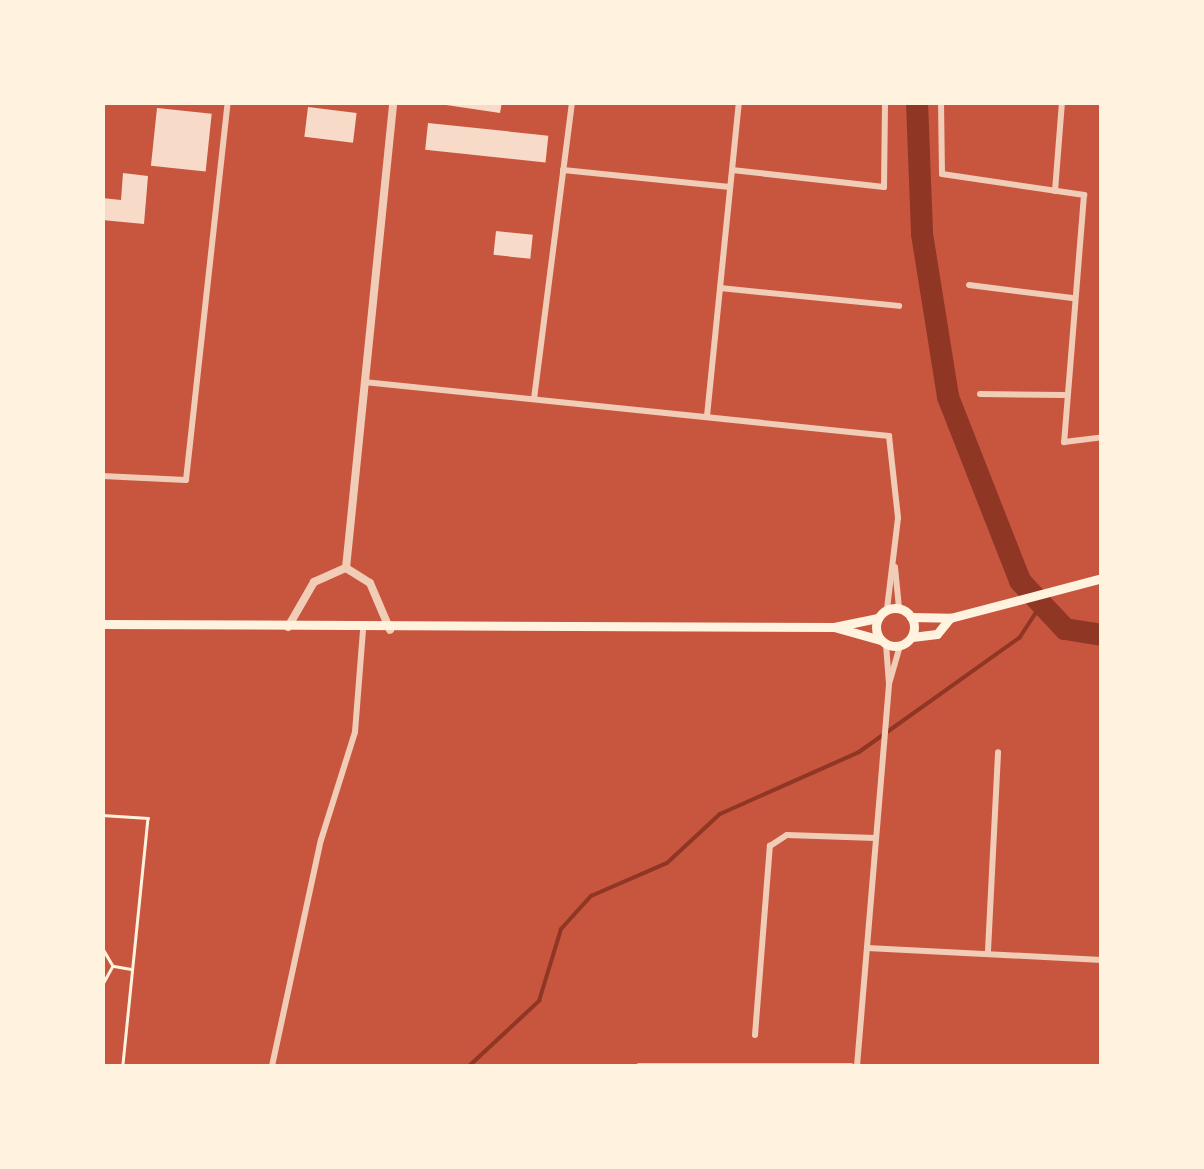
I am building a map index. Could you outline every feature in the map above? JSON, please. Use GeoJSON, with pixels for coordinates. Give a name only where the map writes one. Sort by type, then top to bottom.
{"type":"FeatureCollection","features":[{"type":"Feature","properties":{"kind":"main road"},"geometry":{"type":"LineString","coordinates":[[102,624],[362,630],[834,627],[878,618],[887,609],[899,608],[911,616],[950,618],[1102,578]]}},
{"type":"Feature","properties":{"kind":"main road"},"geometry":{"type":"LineString","coordinates":[[911,616],[912,637]]}},
{"type":"Feature","properties":{"kind":"main road"},"geometry":{"type":"LineString","coordinates":[[878,618],[883,642]]}},
{"type":"Feature","properties":{"kind":"main road"},"geometry":{"type":"LineString","coordinates":[[834,627],[900,646],[912,637],[938,634],[950,618]]}},
{"type":"Feature","properties":{"kind":"street"},"geometry":{"type":"LineString","coordinates":[[102,476],[186,480],[191,466],[228,102]]}},
{"type":"Feature","properties":{"kind":"street"},"geometry":{"type":"LineString","coordinates":[[534,399],[572,102]]}},
{"type":"Feature","properties":{"kind":"street"},"geometry":{"type":"LineString","coordinates":[[707,416],[739,102]]}},
{"type":"Feature","properties":{"kind":"street"},"geometry":{"type":"LineString","coordinates":[[732,170],[884,187],[886,102]]}},
{"type":"Feature","properties":{"kind":"street"},"geometry":{"type":"LineString","coordinates":[[941,102],[942,174],[1084,195],[1064,395],[1064,442],[1102,437]]}},
{"type":"Feature","properties":{"kind":"street"},"geometry":{"type":"LineString","coordinates":[[1055,191],[1062,102]]}},
{"type":"Feature","properties":{"kind":"street"},"geometry":{"type":"LineString","coordinates":[[346,568],[392,103]]}},
{"type":"Feature","properties":{"kind":"street"},"geometry":{"type":"LineString","coordinates":[[563,170],[730,187]]}},
{"type":"Feature","properties":{"kind":"street"},"geometry":{"type":"LineString","coordinates":[[969,285],[1072,298]]}},
{"type":"Feature","properties":{"kind":"street"},"geometry":{"type":"LineString","coordinates":[[720,288],[899,306]]}},
{"type":"Feature","properties":{"kind":"street"},"geometry":{"type":"LineString","coordinates":[[362,382],[707,416],[893,439],[894,566],[899,608]]}},
{"type":"Feature","properties":{"kind":"street"},"geometry":{"type":"LineString","coordinates":[[980,394],[1064,395]]}},
{"type":"Feature","properties":{"kind":"street"},"geometry":{"type":"LineString","coordinates":[[887,609],[894,566]]}},
{"type":"Feature","properties":{"kind":"street"},"geometry":{"type":"LineString","coordinates":[[288,626],[314,582],[346,568]]}},
{"type":"Feature","properties":{"kind":"street"},"geometry":{"type":"LineString","coordinates":[[346,568],[370,582],[390,630]]}},
{"type":"Feature","properties":{"kind":"street"},"geometry":{"type":"LineString","coordinates":[[272,1066],[321,840],[355,732],[362,630]]}},
{"type":"Feature","properties":{"kind":"street"},"geometry":{"type":"LineString","coordinates":[[883,642],[889,684]]}},
{"type":"Feature","properties":{"kind":"street"},"geometry":{"type":"LineString","coordinates":[[639,1066],[854,1066],[889,684],[900,646]]}},
{"type":"Feature","properties":{"kind":"street"},"geometry":{"type":"LineString","coordinates":[[988,951],[998,752]]}},
{"type":"Feature","properties":{"kind":"street"},"geometry":{"type":"LineString","coordinates":[[754,1035],[770,846],[786,835],[875,838]]}},
{"type":"Feature","properties":{"kind":"street"},"geometry":{"type":"LineString","coordinates":[[867,948],[988,951],[1102,960]]}},
{"type":"Feature","properties":{"kind":"path"},"geometry":{"type":"LineString","coordinates":[[102,815],[148,818],[124,1066]]}},
{"type":"Feature","properties":{"kind":"path"},"geometry":{"type":"LineString","coordinates":[[102,947],[113,966]]}},
{"type":"Feature","properties":{"kind":"path"},"geometry":{"type":"LineString","coordinates":[[113,966],[133,969]]}},
{"type":"Feature","properties":{"kind":"path"},"geometry":{"type":"LineString","coordinates":[[102,986],[113,966]]}},
{"type":"Feature","properties":{"kind":"building"},"geometry":{"type":"Polygon","coordinates":[[[426,102],[502,102],[500,113],[426,102]]]}},
{"type":"Feature","properties":{"kind":"building"},"geometry":{"type":"Polygon","coordinates":[[[308,107],[357,113],[353,143],[304,137],[308,107]]]}},
{"type":"Feature","properties":{"kind":"building"},"geometry":{"type":"Polygon","coordinates":[[[157,108],[212,114],[206,171],[151,166],[157,108]]]}},
{"type":"Feature","properties":{"kind":"building"},"geometry":{"type":"Polygon","coordinates":[[[428,123],[548,136],[546,163],[425,150],[428,123]]]}},
{"type":"Feature","properties":{"kind":"building"},"geometry":{"type":"Polygon","coordinates":[[[123,173],[148,176],[144,224],[102,220],[102,198],[121,200],[123,173]]]}},
{"type":"Feature","properties":{"kind":"building"},"geometry":{"type":"Polygon","coordinates":[[[496,231],[533,235],[530,259],[493,255],[496,231]]]}},
{"type":"Feature","properties":{"kind":"waterway"},"geometry":{"type":"LineString","coordinates":[[917,102],[922,234],[948,397],[1020,581],[1065,629],[1102,635]]}},
{"type":"Feature","properties":{"kind":"waterway"},"geometry":{"type":"LineString","coordinates":[[469,1066],[539,1001],[561,929],[591,896],[667,863],[720,814],[859,752],[1020,637],[1038,609]]}}]}
